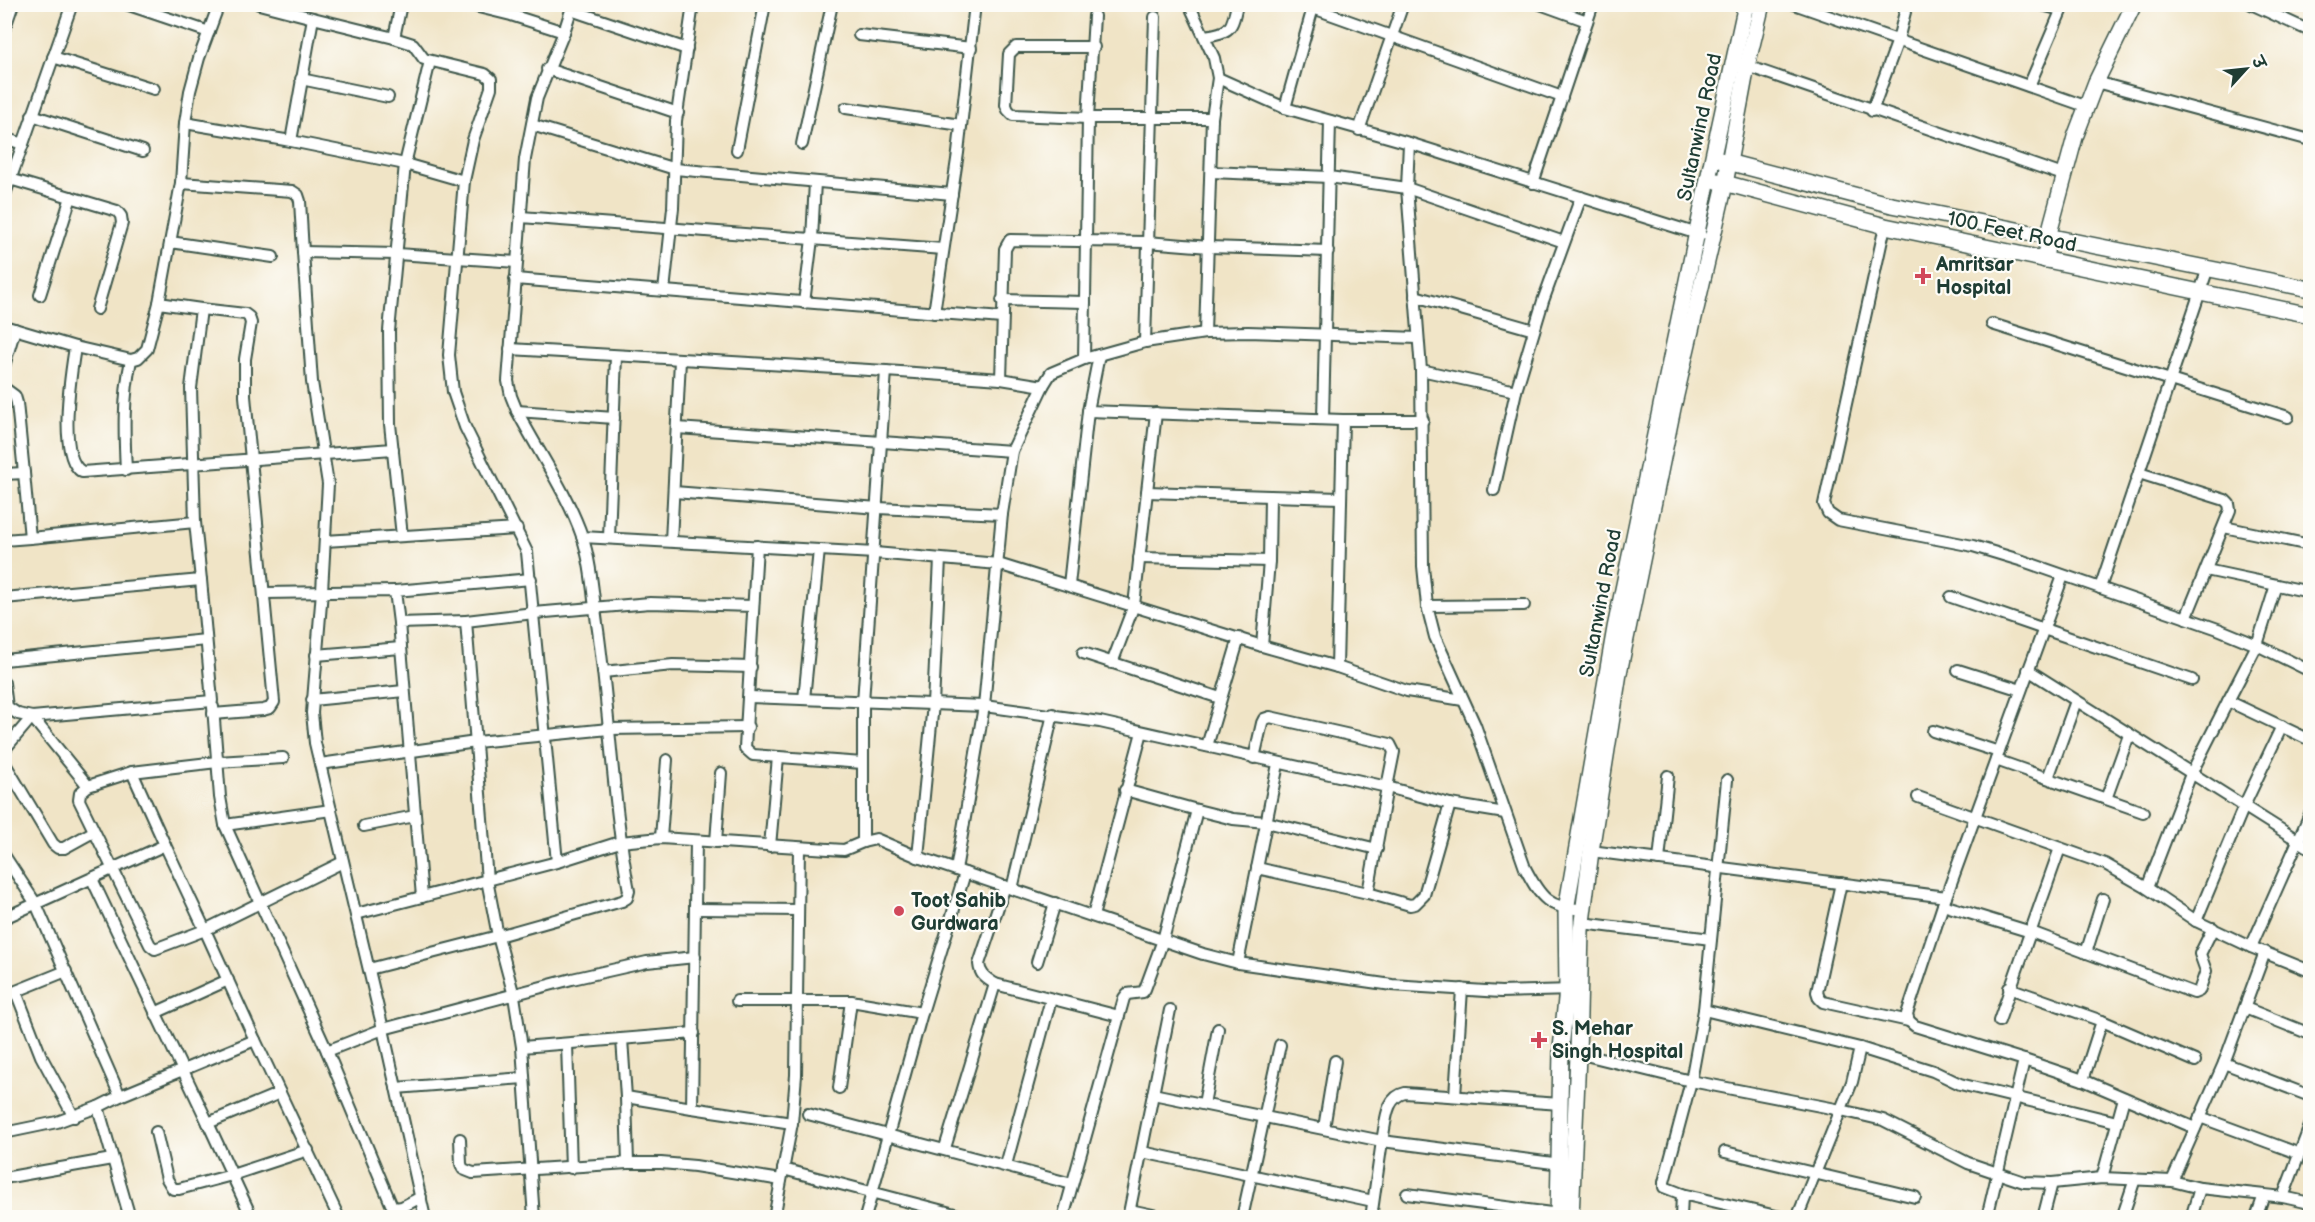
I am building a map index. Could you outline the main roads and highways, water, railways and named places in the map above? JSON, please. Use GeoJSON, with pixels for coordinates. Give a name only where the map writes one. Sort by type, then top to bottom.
{"type":"FeatureCollection","features":[{"type":"Feature","properties":{"kind":"main road","name":"Sultanwind Road"},"geometry":{"type":"LineString","coordinates":[[1563,1216],[1561,1049],[1573,989],[1566,910],[1598,770],[1615,628],[1653,478],[1705,237],[1708,179],[1746,4]]}},
{"type":"Feature","properties":{"kind":"main road"},"geometry":{"type":"LineString","coordinates":[[1705,237],[1730,163],[1747,66],[1762,4]]}},
{"type":"Feature","properties":{"kind":"main road"},"geometry":{"type":"LineString","coordinates":[[2045,260],[2048,237],[2075,137],[2096,82],[2134,4]]}},
{"type":"Feature","properties":{"kind":"main road","name":"100 Feet Road"},"geometry":{"type":"LineString","coordinates":[[1714,159],[1892,205],[2310,289]]}},
{"type":"Feature","properties":{"kind":"main road","name":"100 Feet Road"},"geometry":{"type":"LineString","coordinates":[[1708,179],[1885,226],[2310,315]]}},
{"type":"Feature","properties":{"kind":"main road"},"geometry":{"type":"LineString","coordinates":[[1563,1216],[1578,1055],[1573,989],[1591,851],[1598,770]]}},
{"type":"Feature","properties":{"kind":"place","name":"Amritsar Hospital"},"geometry":{"type":"Point","coordinates":[1923,276]}},
{"type":"Feature","properties":{"kind":"place","name":"Toot Sahib Gurdwara"},"geometry":{"type":"Point","coordinates":[899,911]}},
{"type":"Feature","properties":{"kind":"place","name":"S. Mehar Singh Hospital"},"geometry":{"type":"Point","coordinates":[1539,1040]}}]}
